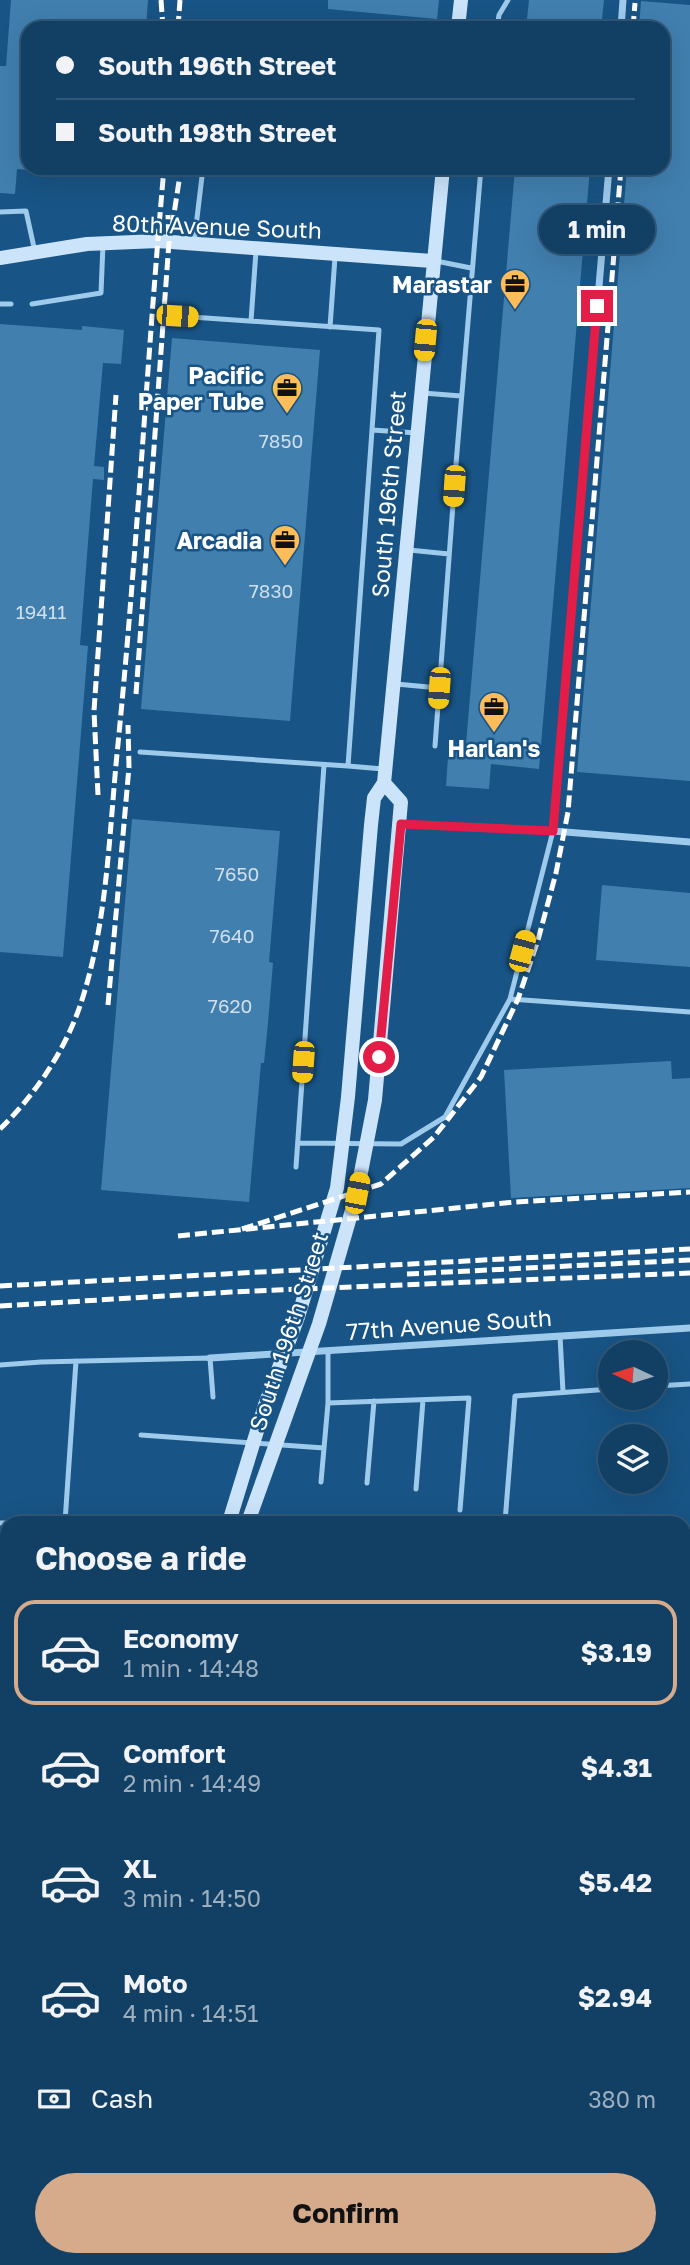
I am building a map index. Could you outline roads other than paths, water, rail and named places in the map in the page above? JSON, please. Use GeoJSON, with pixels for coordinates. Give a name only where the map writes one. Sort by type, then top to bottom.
{"type":"FeatureCollection","features":[{"type":"Feature","properties":{"kind":"main road"},"geometry":{"type":"LineString","coordinates":[[459,21],[461,0]]}},
{"type":"Feature","properties":{"kind":"main road","name":"South 196th Street"},"geometry":{"type":"LineString","coordinates":[[231,1516],[265,1405],[298,1317],[337,1188],[372,811],[374,798],[385,776],[442,175]]}},
{"type":"Feature","properties":{"kind":"main road","name":"80th Avenue South"},"geometry":{"type":"LineString","coordinates":[[0,258],[35,251],[158,241],[432,261]]}},
{"type":"Feature","properties":{"kind":"main road","name":"South 196th Street"},"geometry":{"type":"LineString","coordinates":[[250,1516],[319,1324],[357,1193],[374,1100],[401,824],[401,802],[385,776]]}},
{"type":"Feature","properties":{"kind":"street"},"geometry":{"type":"LineString","coordinates":[[622,21],[623,0]]}},
{"type":"Feature","properties":{"kind":"street"},"geometry":{"type":"LineString","coordinates":[[553,831],[608,175]]}},
{"type":"Feature","properties":{"kind":"street"},"geometry":{"type":"LineString","coordinates":[[401,824],[553,831],[690,842]]}},
{"type":"Feature","properties":{"kind":"street","name":"77th Avenue South"},"geometry":{"type":"LineString","coordinates":[[210,1358],[690,1328]]}},
{"type":"Feature","properties":{"kind":"lane"},"geometry":{"type":"LineString","coordinates":[[498,21],[509,0]]}},
{"type":"Feature","properties":{"kind":"lane"},"geometry":{"type":"LineString","coordinates":[[194,243],[202,175]]}},
{"type":"Feature","properties":{"kind":"lane"},"geometry":{"type":"LineString","coordinates":[[435,746],[480,175]]}},
{"type":"Feature","properties":{"kind":"lane"},"geometry":{"type":"LineString","coordinates":[[0,212],[26,211],[35,251]]}},
{"type":"Feature","properties":{"kind":"lane"},"geometry":{"type":"LineString","coordinates":[[32,303],[101,293],[103,244]]}},
{"type":"Feature","properties":{"kind":"lane"},"geometry":{"type":"LineString","coordinates":[[251,321],[256,247]]}},
{"type":"Feature","properties":{"kind":"lane"},"geometry":{"type":"LineString","coordinates":[[330,327],[336,253]]}},
{"type":"Feature","properties":{"kind":"lane"},"geometry":{"type":"LineString","coordinates":[[432,261],[471,268]]}},
{"type":"Feature","properties":{"kind":"lane"},"geometry":{"type":"LineString","coordinates":[[0,304],[11,304]]}},
{"type":"Feature","properties":{"kind":"lane"},"geometry":{"type":"LineString","coordinates":[[177,316],[379,330],[348,766]]}},
{"type":"Feature","properties":{"kind":"lane"},"geometry":{"type":"LineString","coordinates":[[420,393],[461,396]]}},
{"type":"Feature","properties":{"kind":"lane"},"geometry":{"type":"LineString","coordinates":[[372,430],[416,433]]}},
{"type":"Feature","properties":{"kind":"lane"},"geometry":{"type":"LineString","coordinates":[[406,550],[449,554]]}},
{"type":"Feature","properties":{"kind":"lane"},"geometry":{"type":"LineString","coordinates":[[393,683],[439,688]]}},
{"type":"Feature","properties":{"kind":"lane"},"geometry":{"type":"LineString","coordinates":[[141,752],[348,766],[385,776]]}},
{"type":"Feature","properties":{"kind":"lane"},"geometry":{"type":"LineString","coordinates":[[296,1167],[324,765]]}},
{"type":"Feature","properties":{"kind":"lane"},"geometry":{"type":"LineString","coordinates":[[298,1143],[401,1144],[445,1117],[510,999],[553,831]]}},
{"type":"Feature","properties":{"kind":"lane"},"geometry":{"type":"LineString","coordinates":[[510,999],[690,1012]]}},
{"type":"Feature","properties":{"kind":"lane"},"geometry":{"type":"LineString","coordinates":[[560,1336],[563,1392]]}},
{"type":"Feature","properties":{"kind":"lane"},"geometry":{"type":"LineString","coordinates":[[321,1482],[328,1403],[328,1350]]}},
{"type":"Feature","properties":{"kind":"lane"},"geometry":{"type":"LineString","coordinates":[[0,1365],[210,1358],[213,1397]]}},
{"type":"Feature","properties":{"kind":"lane"},"geometry":{"type":"LineString","coordinates":[[65,1516],[76,1361]]}},
{"type":"Feature","properties":{"kind":"lane"},"geometry":{"type":"LineString","coordinates":[[668,1385],[690,1384]]}},
{"type":"Feature","properties":{"kind":"lane"},"geometry":{"type":"LineString","coordinates":[[505,1516],[515,1396],[598,1390]]}},
{"type":"Feature","properties":{"kind":"lane"},"geometry":{"type":"LineString","coordinates":[[328,1403],[469,1398],[460,1510]]}},
{"type":"Feature","properties":{"kind":"lane"},"geometry":{"type":"LineString","coordinates":[[416,1489],[423,1400]]}},
{"type":"Feature","properties":{"kind":"lane"},"geometry":{"type":"LineString","coordinates":[[367,1483],[373,1401]]}},
{"type":"Feature","properties":{"kind":"lane"},"geometry":{"type":"LineString","coordinates":[[141,1435],[324,1448]]}},
{"type":"Feature","properties":{"kind":"railway"},"geometry":{"type":"LineString","coordinates":[[161,0],[162,21]]}},
{"type":"Feature","properties":{"kind":"railway"},"geometry":{"type":"LineString","coordinates":[[178,21],[180,0]]}},
{"type":"Feature","properties":{"kind":"railway"},"geometry":{"type":"LineString","coordinates":[[634,21],[635,3]]}},
{"type":"Feature","properties":{"kind":"railway"},"geometry":{"type":"LineString","coordinates":[[0,1129],[25,1102],[66,1040],[89,974],[102,910],[125,672],[163,175]]}},
{"type":"Feature","properties":{"kind":"railway"},"geometry":{"type":"LineString","coordinates":[[172,227],[180,175]]}},
{"type":"Feature","properties":{"kind":"railway"},"geometry":{"type":"LineString","coordinates":[[242,1229],[381,1184],[434,1137],[481,1077],[518,999],[538,940],[556,873],[568,812],[620,175]]}},
{"type":"Feature","properties":{"kind":"railway"},"geometry":{"type":"LineString","coordinates":[[136,694],[169,242],[168,215]]}},
{"type":"Feature","properties":{"kind":"railway"},"geometry":{"type":"LineString","coordinates":[[98,795],[94,711],[116,395]]}},
{"type":"Feature","properties":{"kind":"railway"},"geometry":{"type":"LineString","coordinates":[[108,1005],[129,767],[128,725]]}},
{"type":"Feature","properties":{"kind":"railway"},"geometry":{"type":"LineString","coordinates":[[178,1236],[515,1202],[690,1192]]}},
{"type":"Feature","properties":{"kind":"railway"},"geometry":{"type":"LineString","coordinates":[[0,1286],[690,1249]]}},
{"type":"Feature","properties":{"kind":"railway"},"geometry":{"type":"LineString","coordinates":[[407,1274],[690,1260]]}},
{"type":"Feature","properties":{"kind":"railway"},"geometry":{"type":"LineString","coordinates":[[0,1306],[231,1292],[690,1273]]}},
{"type":"Feature","properties":{"kind":"place","name":"Marastar"},"geometry":{"type":"Point","coordinates":[515,311]}},
{"type":"Feature","properties":{"kind":"place","name":"Pacific Paper Tube"},"geometry":{"type":"Point","coordinates":[287,415]}},
{"type":"Feature","properties":{"kind":"place","name":"Arcadia"},"geometry":{"type":"Point","coordinates":[285,567]}},
{"type":"Feature","properties":{"kind":"place","name":"Harlan's"},"geometry":{"type":"Point","coordinates":[494,734]}}]}
